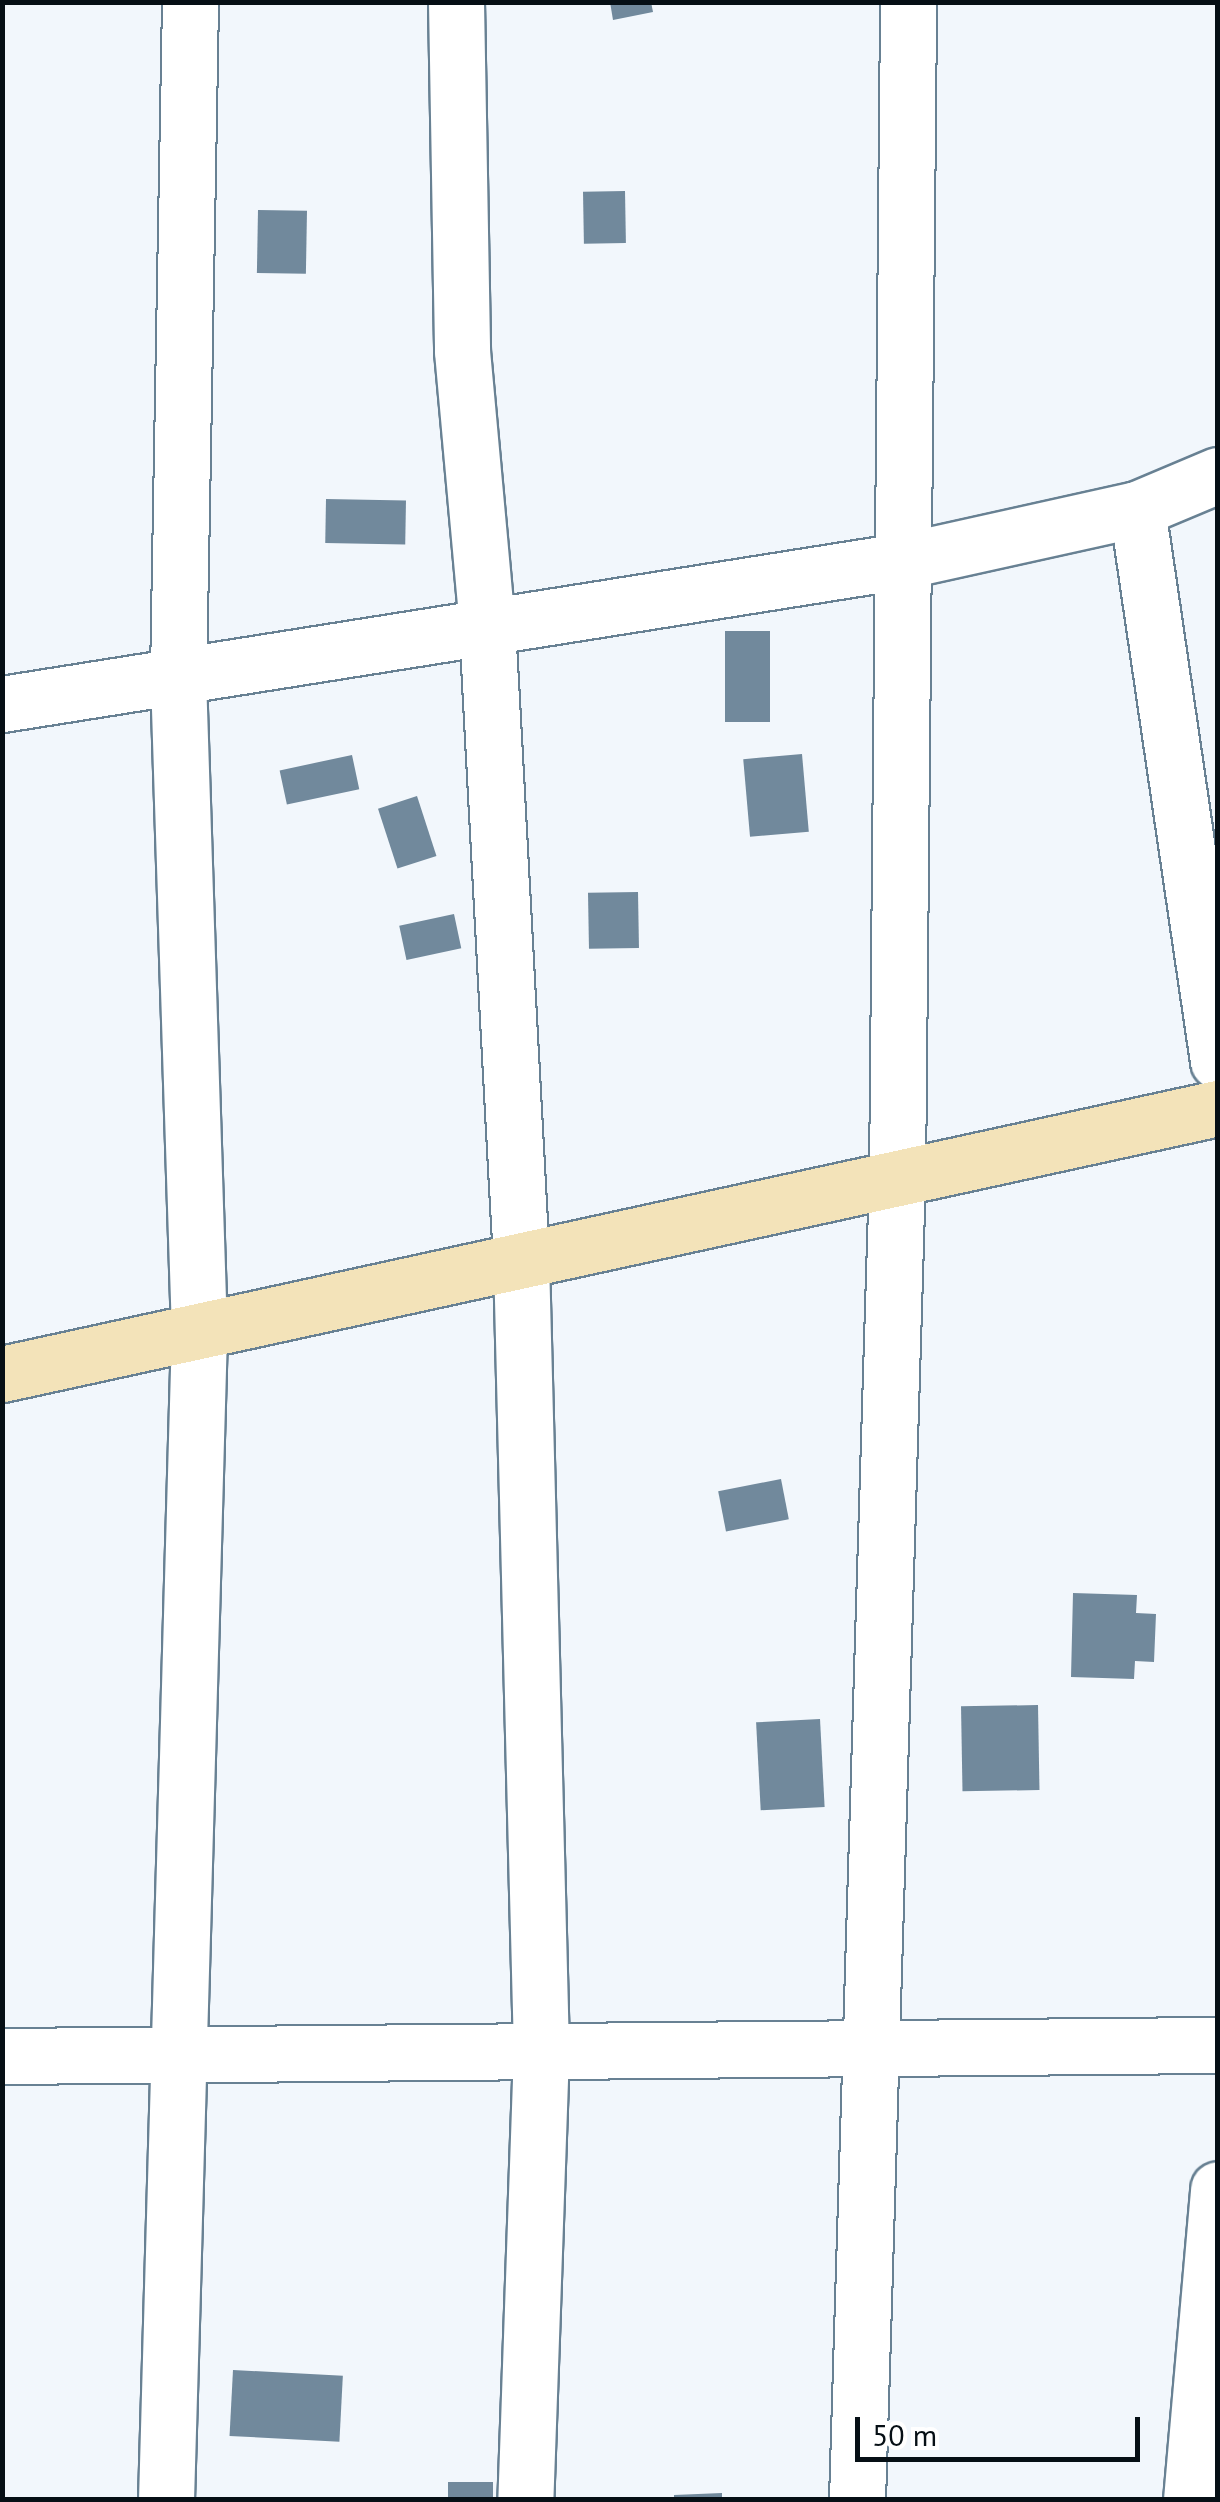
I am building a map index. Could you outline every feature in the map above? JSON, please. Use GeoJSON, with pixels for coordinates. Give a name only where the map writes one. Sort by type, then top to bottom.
{"type":"FeatureCollection","features":[{"type":"Feature","properties":{"kind":"main road"},"geometry":{"type":"LineString","coordinates":[[2,1374],[1218,1108]]}},
{"type":"Feature","properties":{"kind":"street"},"geometry":{"type":"LineString","coordinates":[[166,2500],[182,2054],[199,1331],[178,676],[190,2]]}},
{"type":"Feature","properties":{"kind":"street"},"geometry":{"type":"LineString","coordinates":[[456,2],[462,352],[487,626],[521,1260],[541,2051],[525,2500]]}},
{"type":"Feature","properties":{"kind":"street"},"geometry":{"type":"LineString","coordinates":[[857,2500],[865,2048],[897,1178],[907,560],[908,2]]}},
{"type":"Feature","properties":{"kind":"street"},"geometry":{"type":"LineString","coordinates":[[2,704],[907,560],[1136,509],[1218,475]]}},
{"type":"Feature","properties":{"kind":"street"},"geometry":{"type":"LineString","coordinates":[[1136,509],[1218,1060]]}},
{"type":"Feature","properties":{"kind":"street"},"geometry":{"type":"LineString","coordinates":[[2,2056],[1218,2045]]}},
{"type":"Feature","properties":{"kind":"street"},"geometry":{"type":"LineString","coordinates":[[1191,2500],[1218,2189]]}},
{"type":"Feature","properties":{"kind":"building"},"geometry":{"type":"Polygon","coordinates":[[[610,2],[651,2],[653,12],[613,20],[610,2]]]}},
{"type":"Feature","properties":{"kind":"building"},"geometry":{"type":"Polygon","coordinates":[[[625,191],[626,243],[584,244],[583,192],[625,191]]]}},
{"type":"Feature","properties":{"kind":"building"},"geometry":{"type":"Polygon","coordinates":[[[258,210],[307,211],[306,274],[257,273],[258,210]]]}},
{"type":"Feature","properties":{"kind":"building"},"geometry":{"type":"Polygon","coordinates":[[[326,499],[406,500],[405,544],[325,543],[326,499]]]}},
{"type":"Feature","properties":{"kind":"building"},"geometry":{"type":"Polygon","coordinates":[[[725,631],[770,631],[770,722],[725,722],[725,631]]]}},
{"type":"Feature","properties":{"kind":"building"},"geometry":{"type":"Polygon","coordinates":[[[802,754],[809,832],[750,837],[743,759],[802,754]]]}},
{"type":"Feature","properties":{"kind":"building"},"geometry":{"type":"Polygon","coordinates":[[[352,755],[359,789],[287,805],[280,770],[352,755]]]}},
{"type":"Feature","properties":{"kind":"building"},"geometry":{"type":"Polygon","coordinates":[[[417,796],[436,856],[397,869],[378,809],[417,796]]]}},
{"type":"Feature","properties":{"kind":"building"},"geometry":{"type":"Polygon","coordinates":[[[638,892],[639,948],[589,949],[588,893],[638,892]]]}},
{"type":"Feature","properties":{"kind":"building"},"geometry":{"type":"Polygon","coordinates":[[[454,914],[461,948],[407,960],[399,926],[454,914]]]}},
{"type":"Feature","properties":{"kind":"building"},"geometry":{"type":"Polygon","coordinates":[[[781,1479],[789,1519],[726,1531],[718,1491],[781,1479]]]}},
{"type":"Feature","properties":{"kind":"building"},"geometry":{"type":"Polygon","coordinates":[[[1073,1593],[1137,1595],[1136,1613],[1156,1614],[1154,1662],[1135,1661],[1134,1679],[1071,1677],[1073,1593]]]}},
{"type":"Feature","properties":{"kind":"building"},"geometry":{"type":"Polygon","coordinates":[[[1038,1705],[1039,1790],[962,1791],[961,1706],[1038,1705]]]}},
{"type":"Feature","properties":{"kind":"building"},"geometry":{"type":"Polygon","coordinates":[[[820,1719],[825,1807],[761,1810],[756,1722],[820,1719]]]}},
{"type":"Feature","properties":{"kind":"building"},"geometry":{"type":"Polygon","coordinates":[[[233,2370],[343,2376],[339,2442],[230,2436],[233,2370]]]}},
{"type":"Feature","properties":{"kind":"building"},"geometry":{"type":"Polygon","coordinates":[[[448,2482],[493,2482],[493,2500],[448,2500],[448,2482]]]}},
{"type":"Feature","properties":{"kind":"building"},"geometry":{"type":"Polygon","coordinates":[[[722,2493],[722,2500],[674,2500],[674,2495],[722,2493]]]}}]}
